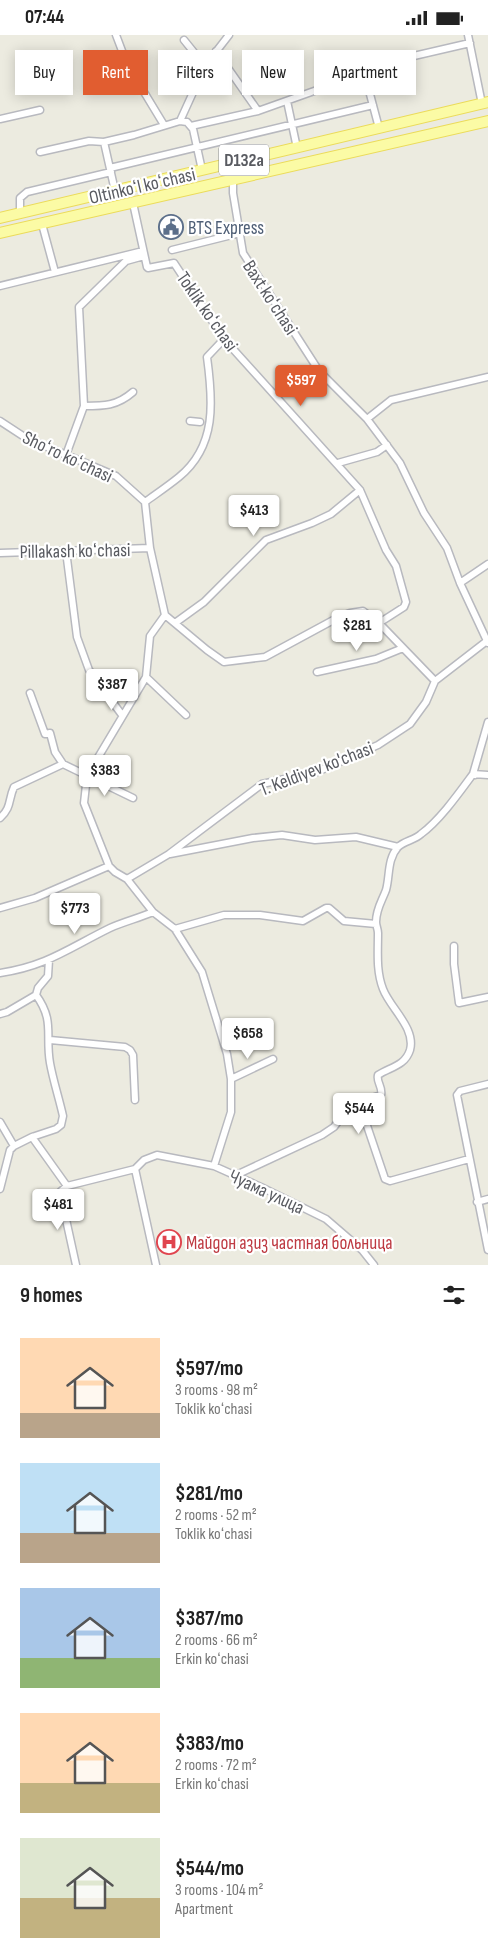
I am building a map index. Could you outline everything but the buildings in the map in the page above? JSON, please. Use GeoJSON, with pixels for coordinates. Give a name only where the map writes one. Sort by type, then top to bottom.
{"type":"FeatureCollection","features":[{"type":"Feature","properties":{"kind":"main road","name":"Oltinkoʻl koʻchasi"},"geometry":{"type":"LineString","coordinates":[[0,218],[485,103]]}},
{"type":"Feature","properties":{"kind":"main road","name":"Oltinkoʻl koʻchasi"},"geometry":{"type":"LineString","coordinates":[[0,233],[488,121]]}},
{"type":"Feature","properties":{"kind":"street"},"geometry":{"type":"LineString","coordinates":[[116,35],[127,64],[164,125]]}},
{"type":"Feature","properties":{"kind":"street"},"geometry":{"type":"LineString","coordinates":[[217,50],[229,35]]}},
{"type":"Feature","properties":{"kind":"street"},"geometry":{"type":"LineString","coordinates":[[468,35],[485,103]]}},
{"type":"Feature","properties":{"kind":"street"},"geometry":{"type":"LineString","coordinates":[[184,40],[192,50]]}},
{"type":"Feature","properties":{"kind":"street"},"geometry":{"type":"LineString","coordinates":[[416,56],[470,43]]}},
{"type":"Feature","properties":{"kind":"street"},"geometry":{"type":"LineString","coordinates":[[232,74],[258,111]]}},
{"type":"Feature","properties":{"kind":"street"},"geometry":{"type":"LineString","coordinates":[[191,126],[258,111],[314,91]]}},
{"type":"Feature","properties":{"kind":"street"},"geometry":{"type":"LineString","coordinates":[[180,121],[192,95]]}},
{"type":"Feature","properties":{"kind":"street"},"geometry":{"type":"LineString","coordinates":[[370,95],[379,128]]}},
{"type":"Feature","properties":{"kind":"street"},"geometry":{"type":"LineString","coordinates":[[287,101],[297,147]]}},
{"type":"Feature","properties":{"kind":"street"},"geometry":{"type":"LineString","coordinates":[[20,214],[20,197],[23,194],[197,146],[373,105]]}},
{"type":"Feature","properties":{"kind":"street"},"geometry":{"type":"LineString","coordinates":[[0,119],[40,110]]}},
{"type":"Feature","properties":{"kind":"street"},"geometry":{"type":"LineString","coordinates":[[40,152],[89,141],[104,142],[180,121],[187,122],[191,126],[202,170]]}},
{"type":"Feature","properties":{"kind":"street"},"geometry":{"type":"LineString","coordinates":[[104,142],[115,191]]}},
{"type":"Feature","properties":{"kind":"street","name":"Baxt koʻchasi"},"geometry":{"type":"LineString","coordinates":[[233,179],[233,193],[243,253],[319,371],[367,419],[400,463],[424,513],[447,549],[460,583],[488,641]]}},
{"type":"Feature","properties":{"kind":"street"},"geometry":{"type":"LineString","coordinates":[[133,203],[144,254]]}},
{"type":"Feature","properties":{"kind":"street"},"geometry":{"type":"LineString","coordinates":[[42,223],[55,273]]}},
{"type":"Feature","properties":{"kind":"street"},"geometry":{"type":"LineString","coordinates":[[172,250],[240,233]]}},
{"type":"Feature","properties":{"kind":"street"},"geometry":{"type":"LineString","coordinates":[[0,286],[144,254]]}},
{"type":"Feature","properties":{"kind":"street"},"geometry":{"type":"LineString","coordinates":[[66,455],[84,406],[79,307],[126,261],[144,254]]}},
{"type":"Feature","properties":{"kind":"street","name":"Toklik koʻchasi"},"geometry":{"type":"LineString","coordinates":[[144,254],[148,268],[174,263],[224,339],[338,463],[360,490],[386,550],[396,566],[406,602],[404,607],[379,623]]}},
{"type":"Feature","properties":{"kind":"street"},"geometry":{"type":"LineString","coordinates":[[224,339],[207,357],[210,380],[204,444],[195,461],[180,477],[145,502],[150,548],[165,615],[224,662],[265,657],[350,613],[363,611],[379,623],[436,681]]}},
{"type":"Feature","properties":{"kind":"street"},"geometry":{"type":"LineString","coordinates":[[367,419],[391,399],[488,377]]}},
{"type":"Feature","properties":{"kind":"street"},"geometry":{"type":"LineString","coordinates":[[84,406],[105,406],[124,401],[133,392]]}},
{"type":"Feature","properties":{"kind":"street","name":"Shoʻro koʻchasi"},"geometry":{"type":"LineString","coordinates":[[0,421],[26,438],[116,477],[145,502]]}},
{"type":"Feature","properties":{"kind":"street"},"geometry":{"type":"LineString","coordinates":[[190,421],[206,423]]}},
{"type":"Feature","properties":{"kind":"street"},"geometry":{"type":"LineString","coordinates":[[338,463],[377,452],[386,445]]}},
{"type":"Feature","properties":{"kind":"street"},"geometry":{"type":"LineString","coordinates":[[175,623],[204,602],[266,540],[312,523],[330,514],[360,490]]}},
{"type":"Feature","properties":{"kind":"street","name":"Pillakash koʻchasi"},"geometry":{"type":"LineString","coordinates":[[0,553],[150,548]]}},
{"type":"Feature","properties":{"kind":"street"},"geometry":{"type":"LineString","coordinates":[[66,551],[80,645],[89,670],[122,715]]}},
{"type":"Feature","properties":{"kind":"street"},"geometry":{"type":"LineString","coordinates":[[460,583],[488,564]]}},
{"type":"Feature","properties":{"kind":"street"},"geometry":{"type":"LineString","coordinates":[[0,907],[35,898],[109,865],[84,803],[87,776],[146,677],[150,636],[165,615]]}},
{"type":"Feature","properties":{"kind":"street","name":"T. Keldiyev ko'chasi"},"geometry":{"type":"LineString","coordinates":[[127,879],[169,854],[262,784],[317,772],[378,745],[410,724],[426,702],[436,681],[488,641]]}},
{"type":"Feature","properties":{"kind":"street"},"geometry":{"type":"LineString","coordinates":[[317,672],[376,659],[403,648]]}},
{"type":"Feature","properties":{"kind":"street"},"geometry":{"type":"LineString","coordinates":[[146,677],[186,715]]}},
{"type":"Feature","properties":{"kind":"street"},"geometry":{"type":"LineString","coordinates":[[30,693],[46,734],[50,733],[55,752],[63,764],[133,798]]}},
{"type":"Feature","properties":{"kind":"street"},"geometry":{"type":"LineString","coordinates":[[234,1176],[322,1135],[334,1127],[350,1105],[382,1095],[377,1079],[378,1075],[398,1065],[406,1058],[410,1050],[411,1041],[406,1027],[383,991],[378,976],[378,933],[376,924],[378,907],[386,889],[389,864],[398,847],[421,835],[454,800],[473,774],[488,722]]}},
{"type":"Feature","properties":{"kind":"street"},"geometry":{"type":"LineString","coordinates":[[0,818],[7,811],[11,803],[10,795],[14,787],[63,764]]}},
{"type":"Feature","properties":{"kind":"street"},"geometry":{"type":"LineString","coordinates":[[473,774],[488,775]]}},
{"type":"Feature","properties":{"kind":"street"},"geometry":{"type":"LineString","coordinates":[[473,774],[488,779]]}},
{"type":"Feature","properties":{"kind":"street"},"geometry":{"type":"LineString","coordinates":[[169,854],[253,838],[282,835],[315,840],[356,837],[398,847]]}},
{"type":"Feature","properties":{"kind":"street","name":"Чуама улица"},"geometry":{"type":"LineString","coordinates":[[109,865],[115,872],[127,879],[153,913],[175,929],[202,972],[227,1054],[231,1079],[231,1112],[214,1166],[326,1219],[362,1250],[374,1265]]}},
{"type":"Feature","properties":{"kind":"street"},"geometry":{"type":"LineString","coordinates":[[175,929],[224,915],[260,915],[303,921],[326,908],[329,908],[344,921],[376,924]]}},
{"type":"Feature","properties":{"kind":"street"},"geometry":{"type":"LineString","coordinates":[[0,973],[29,967],[49,960],[110,928],[153,913]]}},
{"type":"Feature","properties":{"kind":"street"},"geometry":{"type":"LineString","coordinates":[[454,945],[459,1003],[488,997]]}},
{"type":"Feature","properties":{"kind":"street"},"geometry":{"type":"LineString","coordinates":[[0,1014],[36,995],[38,989],[48,976],[49,960]]}},
{"type":"Feature","properties":{"kind":"street"},"geometry":{"type":"LineString","coordinates":[[0,1189],[10,1150],[32,1137],[56,1129],[61,1125],[63,1116],[50,1064],[50,1039],[46,1014],[36,995]]}},
{"type":"Feature","properties":{"kind":"street"},"geometry":{"type":"LineString","coordinates":[[50,1039],[125,1047],[130,1050],[133,1055],[135,1100]]}},
{"type":"Feature","properties":{"kind":"street"},"geometry":{"type":"LineString","coordinates":[[231,1079],[273,1059]]}},
{"type":"Feature","properties":{"kind":"street"},"geometry":{"type":"LineString","coordinates":[[488,1084],[460,1091],[457,1095],[477,1202],[488,1249]]}},
{"type":"Feature","properties":{"kind":"street"},"geometry":{"type":"LineString","coordinates":[[359,1102],[385,1179],[390,1181],[469,1159]]}},
{"type":"Feature","properties":{"kind":"street"},"geometry":{"type":"LineString","coordinates":[[0,1122],[14,1147]]}},
{"type":"Feature","properties":{"kind":"street"},"geometry":{"type":"LineString","coordinates":[[32,1137],[67,1186]]}},
{"type":"Feature","properties":{"kind":"street"},"geometry":{"type":"LineString","coordinates":[[76,1265],[60,1192],[67,1186],[135,1169],[144,1160],[157,1155],[214,1166]]}},
{"type":"Feature","properties":{"kind":"street"},"geometry":{"type":"LineString","coordinates":[[135,1169],[156,1265]]}},
{"type":"Feature","properties":{"kind":"street"},"geometry":{"type":"LineString","coordinates":[[477,1202],[488,1199]]}},
{"type":"Feature","properties":{"kind":"place","name":"BTS Express"},"geometry":{"type":"Point","coordinates":[171,227]}},
{"type":"Feature","properties":{"kind":"place","name":"Майдон азиз частная больница"},"geometry":{"type":"Point","coordinates":[169,1242]}}]}
